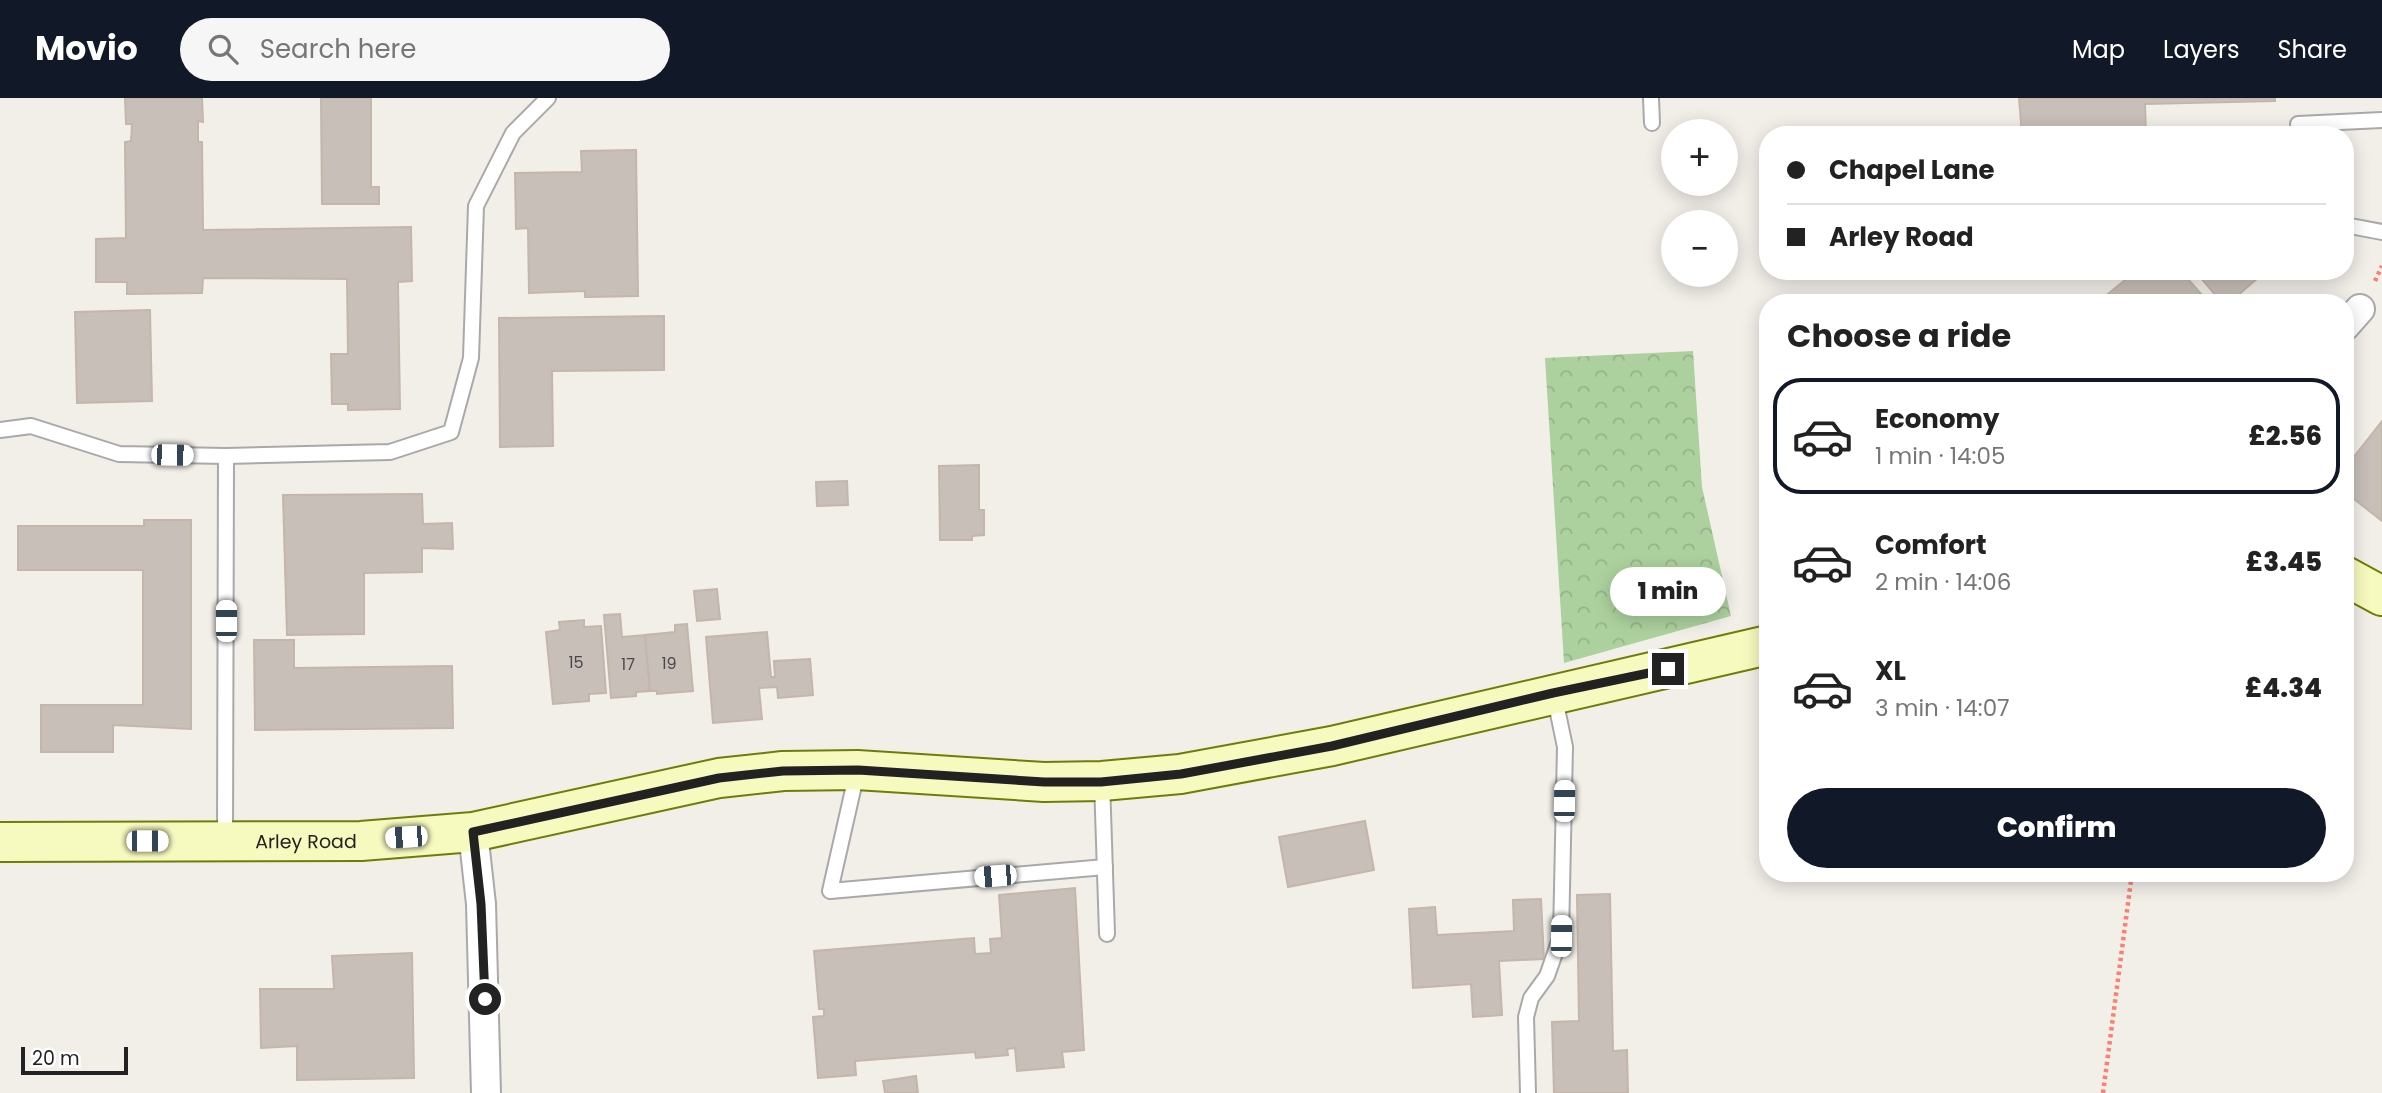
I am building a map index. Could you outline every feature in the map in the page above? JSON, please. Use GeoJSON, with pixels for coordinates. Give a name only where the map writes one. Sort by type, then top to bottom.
{"type":"FeatureCollection","features":[{"type":"Feature","properties":{"kind":"street"},"geometry":{"type":"LineString","coordinates":[[2354,581],[2382,596]]}},
{"type":"Feature","properties":{"kind":"street","name":"Arley Road"},"geometry":{"type":"LineString","coordinates":[[0,842],[361,841],[473,832],[719,778],[783,771],[858,770],[1044,782],[1101,782],[1181,774],[1332,746],[1759,647]]}},
{"type":"Feature","properties":{"kind":"street"},"geometry":{"type":"LineString","coordinates":[[473,832],[481,904],[486,1093]]}},
{"type":"Feature","properties":{"kind":"lane"},"geometry":{"type":"LineString","coordinates":[[0,430],[31,426],[119,454],[226,456],[390,452],[451,432],[471,358],[476,206],[513,133],[548,98]]}},
{"type":"Feature","properties":{"kind":"lane"},"geometry":{"type":"LineString","coordinates":[[1651,98],[1652,123]]}},
{"type":"Feature","properties":{"kind":"lane"},"geometry":{"type":"LineString","coordinates":[[2298,124],[2382,120]]}},
{"type":"Feature","properties":{"kind":"lane"},"geometry":{"type":"LineString","coordinates":[[2354,227],[2382,232]]}},
{"type":"Feature","properties":{"kind":"lane"},"geometry":{"type":"LineString","coordinates":[[225,841],[226,456]]}},
{"type":"Feature","properties":{"kind":"lane"},"geometry":{"type":"LineString","coordinates":[[1528,1093],[1526,1017],[1531,998],[1547,976],[1561,936],[1565,747],[1553,693]]}},
{"type":"Feature","properties":{"kind":"lane"},"geometry":{"type":"LineString","coordinates":[[858,770],[830,891],[1105,867]]}},
{"type":"Feature","properties":{"kind":"lane"},"geometry":{"type":"LineString","coordinates":[[1101,782],[1107,934]]}},
{"type":"Feature","properties":{"kind":"path"},"geometry":{"type":"LineString","coordinates":[[2103,1093],[2131,882]]}},
{"type":"Feature","properties":{"kind":"green space"},"geometry":{"type":"Polygon","coordinates":[[[1693,351],[1702,487],[1731,616],[1564,663],[1545,358],[1693,351]]]}},
{"type":"Feature","properties":{"kind":"building"},"geometry":{"type":"Polygon","coordinates":[[[125,98],[202,98],[203,122],[198,121],[198,142],[202,142],[203,230],[411,227],[412,281],[398,282],[400,409],[348,410],[348,404],[332,404],[331,354],[348,354],[347,279],[203,278],[202,293],[127,294],[127,282],[96,282],[96,239],[126,238],[125,142],[131,141],[132,124],[126,124],[125,98]]]}},
{"type":"Feature","properties":{"kind":"building"},"geometry":{"type":"Polygon","coordinates":[[[321,98],[371,98],[371,187],[379,187],[379,204],[322,204],[321,98]]]}},
{"type":"Feature","properties":{"kind":"building"},"geometry":{"type":"Polygon","coordinates":[[[2019,98],[2275,98],[2275,101],[2145,104],[2146,126],[2021,126],[2019,98]]]}},
{"type":"Feature","properties":{"kind":"building"},"geometry":{"type":"Polygon","coordinates":[[[636,150],[638,296],[585,297],[585,291],[529,293],[528,228],[516,229],[515,173],[582,172],[581,151],[636,150]]]}},
{"type":"Feature","properties":{"kind":"building"},"geometry":{"type":"Polygon","coordinates":[[[2125,280],[2189,280],[2201,294],[2108,294],[2125,280]]]}},
{"type":"Feature","properties":{"kind":"building"},"geometry":{"type":"Polygon","coordinates":[[[2203,280],[2256,280],[2239,294],[2214,294],[2203,280]]]}},
{"type":"Feature","properties":{"kind":"building"},"geometry":{"type":"Polygon","coordinates":[[[150,310],[152,401],[77,403],[75,312],[150,310]]]}},
{"type":"Feature","properties":{"kind":"building"},"geometry":{"type":"Polygon","coordinates":[[[664,316],[664,370],[552,371],[553,446],[500,447],[499,318],[664,316]]]}},
{"type":"Feature","properties":{"kind":"building"},"geometry":{"type":"Polygon","coordinates":[[[2382,421],[2382,521],[2354,499],[2354,457],[2382,421]]]}},
{"type":"Feature","properties":{"kind":"building"},"geometry":{"type":"Polygon","coordinates":[[[979,465],[979,510],[984,510],[984,535],[972,536],[972,540],[940,540],[939,466],[979,465]]]}},
{"type":"Feature","properties":{"kind":"building"},"geometry":{"type":"Polygon","coordinates":[[[847,481],[848,505],[817,506],[816,482],[847,481]]]}},
{"type":"Feature","properties":{"kind":"building"},"geometry":{"type":"Polygon","coordinates":[[[422,494],[423,524],[452,523],[453,549],[422,548],[422,572],[364,573],[364,634],[287,635],[283,495],[422,494]]]}},
{"type":"Feature","properties":{"kind":"building"},"geometry":{"type":"Polygon","coordinates":[[[144,520],[191,520],[191,729],[113,725],[113,752],[41,752],[41,705],[143,705],[143,570],[18,570],[18,526],[144,526],[144,520]]]}},
{"type":"Feature","properties":{"kind":"building"},"geometry":{"type":"Polygon","coordinates":[[[717,589],[720,619],[697,621],[694,591],[717,589]]]}},
{"type":"Feature","properties":{"kind":"building"},"geometry":{"type":"Polygon","coordinates":[[[620,614],[622,637],[645,635],[650,691],[636,692],[636,696],[611,698],[604,615],[620,614]]]}},
{"type":"Feature","properties":{"kind":"building"},"geometry":{"type":"Polygon","coordinates":[[[584,620],[584,627],[601,626],[606,693],[589,694],[589,701],[553,704],[546,632],[560,630],[559,622],[584,620]]]}},
{"type":"Feature","properties":{"kind":"building"},"geometry":{"type":"Polygon","coordinates":[[[687,624],[693,691],[657,694],[657,691],[650,691],[645,635],[675,632],[675,625],[687,624]]]}},
{"type":"Feature","properties":{"kind":"building"},"geometry":{"type":"Polygon","coordinates":[[[767,632],[771,677],[775,677],[774,661],[810,659],[813,695],[778,698],[777,687],[759,688],[762,719],[713,723],[706,637],[767,632]]]}},
{"type":"Feature","properties":{"kind":"building"},"geometry":{"type":"Polygon","coordinates":[[[254,640],[294,640],[294,668],[452,666],[453,728],[255,730],[254,640]]]}},
{"type":"Feature","properties":{"kind":"building"},"geometry":{"type":"Polygon","coordinates":[[[1365,821],[1374,870],[1288,887],[1279,837],[1365,821]]]}},
{"type":"Feature","properties":{"kind":"building"},"geometry":{"type":"Polygon","coordinates":[[[1075,888],[1084,1050],[1062,1052],[1064,1067],[1017,1071],[1015,1048],[1007,1049],[1008,1055],[976,1058],[975,1052],[855,1061],[856,1075],[818,1078],[813,1017],[824,1016],[824,1009],[819,1009],[814,951],[974,938],[975,954],[991,953],[990,939],[1002,938],[999,895],[1075,888]]]}},
{"type":"Feature","properties":{"kind":"building"},"geometry":{"type":"Polygon","coordinates":[[[1610,894],[1613,1051],[1627,1050],[1628,1093],[1554,1093],[1552,1022],[1579,1021],[1577,895],[1610,894]]]}},
{"type":"Feature","properties":{"kind":"building"},"geometry":{"type":"Polygon","coordinates":[[[1541,899],[1544,959],[1499,961],[1502,1015],[1473,1017],[1471,984],[1413,988],[1409,909],[1435,907],[1437,935],[1514,931],[1513,900],[1541,899]]]}},
{"type":"Feature","properties":{"kind":"building"},"geometry":{"type":"Polygon","coordinates":[[[412,953],[414,1078],[297,1080],[297,1046],[261,1048],[260,989],[334,989],[332,956],[412,953]]]}},
{"type":"Feature","properties":{"kind":"building"},"geometry":{"type":"Polygon","coordinates":[[[916,1076],[918,1093],[885,1093],[883,1081],[916,1076]]]}},
{"type":"Feature","properties":{"kind":"route"},"geometry":{"type":"LineString","coordinates":[[485,999],[479,876],[473,832],[621,802],[719,778],[783,771],[858,770],[1044,782],[1101,782],[1181,774],[1332,746],[1553,693],[1668,669]]}}]}
